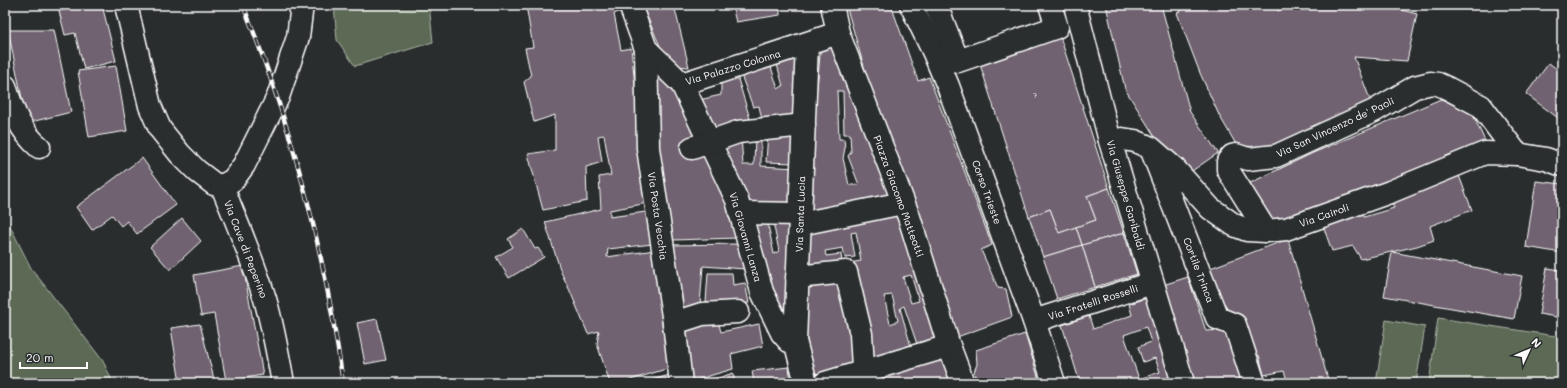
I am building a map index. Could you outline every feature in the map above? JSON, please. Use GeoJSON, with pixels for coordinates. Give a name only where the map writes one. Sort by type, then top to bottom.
{"type":"FeatureCollection","features":[{"type":"Feature","properties":{"kind":"street"},"geometry":{"type":"LineString","coordinates":[[126,5],[150,106],[160,129],[176,149],[197,171],[214,184],[222,186],[233,180],[244,165],[278,97],[298,37],[301,23],[302,5]]}},
{"type":"Feature","properties":{"kind":"street","name":"Via Palazzo Colonna"},"geometry":{"type":"LineString","coordinates":[[630,5],[646,49],[682,84],[838,33]]}},
{"type":"Feature","properties":{"kind":"street","name":"Piazza Giacomo Matteotti"},"geometry":{"type":"LineString","coordinates":[[832,5],[838,33],[903,203],[949,346],[963,383]]}},
{"type":"Feature","properties":{"kind":"street","name":"Corso Trieste"},"geometry":{"type":"LineString","coordinates":[[911,5],[944,75],[1034,321],[1054,383]]}},
{"type":"Feature","properties":{"kind":"street"},"geometry":{"type":"LineString","coordinates":[[936,5],[958,61],[1057,26],[1050,5]]}},
{"type":"Feature","properties":{"kind":"street","name":"Via Giuseppe Garibaldi"},"geometry":{"type":"LineString","coordinates":[[1075,5],[1110,141],[1183,383]]}},
{"type":"Feature","properties":{"kind":"street","name":"Via Santa Lucia"},"geometry":{"type":"LineString","coordinates":[[806,383],[795,341],[807,44]]}},
{"type":"Feature","properties":{"kind":"street","name":"Via Posta Vecchia"},"geometry":{"type":"LineString","coordinates":[[646,49],[648,148],[674,323],[681,383]]}},
{"type":"Feature","properties":{"kind":"street","name":"Via Giovanni Lanza"},"geometry":{"type":"LineString","coordinates":[[682,84],[701,145],[737,200],[762,292],[782,333],[789,341],[795,341]]}},
{"type":"Feature","properties":{"kind":"street","name":"Via San Vincenzo de' Paoli"},"geometry":{"type":"LineString","coordinates":[[1266,231],[1228,170],[1228,161],[1232,156],[1236,155],[1248,159],[1276,156],[1374,111],[1415,87],[1424,84],[1438,84],[1481,106],[1517,154]]}},
{"type":"Feature","properties":{"kind":"street"},"geometry":{"type":"LineString","coordinates":[[5,86],[14,114],[30,139],[39,147]]}},
{"type":"Feature","properties":{"kind":"street"},"geometry":{"type":"LineString","coordinates":[[701,145],[738,132],[804,125]]}},
{"type":"Feature","properties":{"kind":"street","name":"Via Cairoli"},"geometry":{"type":"LineString","coordinates":[[1110,141],[1122,139],[1135,140],[1150,148],[1175,168],[1210,208],[1234,225],[1247,230],[1266,231],[1286,229],[1390,192],[1485,153],[1517,154],[1546,159],[1562,165]]}},
{"type":"Feature","properties":{"kind":"street","name":"Cortile Trinca"},"geometry":{"type":"LineString","coordinates":[[1150,148],[1217,318],[1235,325],[1254,383]]}},
{"type":"Feature","properties":{"kind":"street","name":"Via Cave di Peperino"},"geometry":{"type":"LineString","coordinates":[[222,186],[252,261],[265,300],[283,383]]}},
{"type":"Feature","properties":{"kind":"street"},"geometry":{"type":"LineString","coordinates":[[740,213],[800,219],[903,203]]}},
{"type":"Feature","properties":{"kind":"street"},"geometry":{"type":"LineString","coordinates":[[797,277],[846,272],[861,334],[864,377]]}},
{"type":"Feature","properties":{"kind":"street","name":"Via Fratelli Rosselli"},"geometry":{"type":"LineString","coordinates":[[1034,321],[1152,283]]}},
{"type":"Feature","properties":{"kind":"street"},"geometry":{"type":"LineString","coordinates":[[674,323],[702,314],[738,312]]}},
{"type":"Feature","properties":{"kind":"street"},"geometry":{"type":"LineString","coordinates":[[825,383],[864,377],[949,346]]}},
{"type":"Feature","properties":{"kind":"green space"},"geometry":{"type":"Polygon","coordinates":[[[334,5],[429,5],[433,42],[355,66],[337,40],[334,5]]]}},
{"type":"Feature","properties":{"kind":"green space"},"geometry":{"type":"Polygon","coordinates":[[[5,216],[31,268],[103,361],[113,383],[5,383],[5,216]]]}},
{"type":"Feature","properties":{"kind":"green space"},"geometry":{"type":"Polygon","coordinates":[[[1438,318],[1562,337],[1562,383],[1429,383],[1438,318]]]}},
{"type":"Feature","properties":{"kind":"green space"},"geometry":{"type":"Polygon","coordinates":[[[1386,320],[1425,327],[1416,383],[1376,383],[1386,320]]]}},
{"type":"Feature","properties":{"kind":"building"},"geometry":{"type":"Polygon","coordinates":[[[85,5],[102,5],[116,61],[84,69],[75,33],[65,35],[59,11],[85,5]]]}},
{"type":"Feature","properties":{"kind":"building"},"geometry":{"type":"Polygon","coordinates":[[[526,5],[618,5],[620,11],[614,14],[621,50],[631,48],[648,203],[610,210],[610,217],[653,211],[653,244],[608,249],[607,257],[655,250],[665,345],[669,368],[624,382],[625,383],[610,383],[597,344],[599,331],[588,334],[561,272],[545,222],[601,209],[599,177],[611,175],[604,135],[598,136],[602,162],[586,167],[587,201],[543,210],[528,154],[555,150],[555,115],[534,122],[524,82],[531,76],[525,48],[533,47],[526,5]]]}},
{"type":"Feature","properties":{"kind":"building"},"geometry":{"type":"Polygon","coordinates":[[[642,5],[674,5],[689,67],[675,66],[660,46],[642,5]]]}},
{"type":"Feature","properties":{"kind":"building"},"geometry":{"type":"Polygon","coordinates":[[[711,5],[780,5],[780,15],[736,22],[733,10],[711,7],[711,5]]]}},
{"type":"Feature","properties":{"kind":"building"},"geometry":{"type":"Polygon","coordinates":[[[846,5],[891,5],[918,81],[929,77],[992,245],[981,250],[998,288],[1006,289],[1012,317],[957,337],[874,101],[846,5]]]}},
{"type":"Feature","properties":{"kind":"building"},"geometry":{"type":"Polygon","coordinates":[[[1106,5],[1161,5],[1190,112],[1218,153],[1186,175],[1162,148],[1125,89],[1106,5]]]}},
{"type":"Feature","properties":{"kind":"building"},"geometry":{"type":"Polygon","coordinates":[[[1189,5],[1274,5],[1278,11],[1289,5],[1383,5],[1417,14],[1407,61],[1354,57],[1371,102],[1272,147],[1237,146],[1219,115],[1200,73],[1177,13],[1189,5]]]}},
{"type":"Feature","properties":{"kind":"building"},"geometry":{"type":"Polygon","coordinates":[[[1057,27],[1109,188],[1087,196],[1096,220],[1059,233],[1050,209],[1029,217],[977,55],[1057,27]]]}},
{"type":"Feature","properties":{"kind":"building"},"geometry":{"type":"Polygon","coordinates":[[[8,30],[54,30],[71,112],[27,123],[8,30]]]}},
{"type":"Feature","properties":{"kind":"building"},"geometry":{"type":"Polygon","coordinates":[[[836,39],[896,201],[806,218],[813,90],[817,89],[821,43],[836,39]],[[837,91],[839,139],[844,139],[845,148],[843,158],[849,185],[859,185],[848,156],[851,152],[850,134],[844,134],[843,91],[837,91]]]}},
{"type":"Feature","properties":{"kind":"building"},"geometry":{"type":"Polygon","coordinates":[[[801,52],[799,119],[715,133],[699,100],[721,95],[721,78],[737,76],[751,122],[762,120],[759,106],[753,107],[741,75],[770,64],[778,89],[783,86],[776,61],[801,52]]]}},
{"type":"Feature","properties":{"kind":"building"},"geometry":{"type":"Polygon","coordinates":[[[1549,63],[1562,73],[1562,121],[1526,94],[1549,63]]]}},
{"type":"Feature","properties":{"kind":"building"},"geometry":{"type":"Polygon","coordinates":[[[116,66],[127,131],[89,137],[78,71],[116,66]]]}},
{"type":"Feature","properties":{"kind":"building"},"geometry":{"type":"Polygon","coordinates":[[[653,77],[661,79],[681,102],[701,140],[731,204],[737,238],[673,240],[652,101],[653,77]]]}},
{"type":"Feature","properties":{"kind":"building"},"geometry":{"type":"Polygon","coordinates":[[[1441,99],[1472,113],[1485,141],[1425,168],[1287,221],[1267,221],[1250,183],[1313,153],[1441,99]]]}},
{"type":"Feature","properties":{"kind":"building"},"geometry":{"type":"Polygon","coordinates":[[[768,132],[795,132],[794,163],[766,162],[768,132]]]}},
{"type":"Feature","properties":{"kind":"building"},"geometry":{"type":"Polygon","coordinates":[[[741,135],[743,165],[754,165],[755,136],[761,136],[761,166],[796,168],[791,209],[744,210],[718,143],[741,135]]]}},
{"type":"Feature","properties":{"kind":"building"},"geometry":{"type":"Polygon","coordinates":[[[142,158],[176,205],[137,234],[127,221],[121,226],[112,215],[92,230],[76,207],[142,158]]]}},
{"type":"Feature","properties":{"kind":"building"},"geometry":{"type":"Polygon","coordinates":[[[1458,173],[1472,210],[1430,226],[1434,240],[1417,246],[1361,259],[1353,246],[1332,251],[1322,223],[1361,210],[1364,217],[1394,208],[1391,201],[1458,173]]]}},
{"type":"Feature","properties":{"kind":"building"},"geometry":{"type":"Polygon","coordinates":[[[1536,181],[1562,184],[1562,253],[1526,247],[1536,181]]]}},
{"type":"Feature","properties":{"kind":"building"},"geometry":{"type":"Polygon","coordinates":[[[1109,188],[1124,233],[1082,245],[1076,227],[1096,220],[1087,196],[1109,188]]]}},
{"type":"Feature","properties":{"kind":"building"},"geometry":{"type":"Polygon","coordinates":[[[899,208],[943,342],[919,350],[904,306],[900,308],[912,350],[871,363],[848,269],[806,274],[805,228],[899,208]],[[856,232],[851,233],[855,257],[845,258],[843,248],[825,251],[826,256],[841,254],[842,264],[861,261],[856,232]],[[911,275],[903,277],[911,303],[919,301],[911,275]],[[892,295],[884,296],[890,324],[898,321],[892,295]]]}},
{"type":"Feature","properties":{"kind":"building"},"geometry":{"type":"Polygon","coordinates":[[[1050,209],[1059,233],[1076,227],[1082,245],[1043,257],[1029,217],[1050,209]]]}},
{"type":"Feature","properties":{"kind":"building"},"geometry":{"type":"Polygon","coordinates":[[[766,215],[774,254],[779,251],[772,217],[790,218],[792,314],[782,316],[746,216],[766,215]]]}},
{"type":"Feature","properties":{"kind":"building"},"geometry":{"type":"Polygon","coordinates":[[[182,218],[201,241],[170,270],[150,247],[182,218]]]}},
{"type":"Feature","properties":{"kind":"building"},"geometry":{"type":"Polygon","coordinates":[[[523,229],[535,249],[538,248],[544,257],[509,278],[496,257],[513,247],[508,239],[523,229]]]}},
{"type":"Feature","properties":{"kind":"building"},"geometry":{"type":"Polygon","coordinates":[[[1124,233],[1137,274],[1095,287],[1082,245],[1124,233]]]}},
{"type":"Feature","properties":{"kind":"building"},"geometry":{"type":"Polygon","coordinates":[[[1288,239],[1329,383],[1288,383],[1284,371],[1264,375],[1259,355],[1247,356],[1225,304],[1215,294],[1208,269],[1288,239]]]}},
{"type":"Feature","properties":{"kind":"building"},"geometry":{"type":"Polygon","coordinates":[[[740,244],[745,269],[703,266],[700,304],[689,306],[691,317],[677,318],[670,245],[740,244]]]}},
{"type":"Feature","properties":{"kind":"building"},"geometry":{"type":"Polygon","coordinates":[[[1082,245],[1095,287],[1057,299],[1043,257],[1082,245]]]}},
{"type":"Feature","properties":{"kind":"building"},"geometry":{"type":"Polygon","coordinates":[[[1392,252],[1522,276],[1514,319],[1384,296],[1392,252]]]}},
{"type":"Feature","properties":{"kind":"building"},"geometry":{"type":"Polygon","coordinates":[[[243,266],[263,375],[226,381],[214,314],[201,316],[194,275],[243,266]]]}},
{"type":"Feature","properties":{"kind":"building"},"geometry":{"type":"Polygon","coordinates":[[[1547,268],[1562,270],[1562,318],[1539,314],[1547,268]]]}},
{"type":"Feature","properties":{"kind":"building"},"geometry":{"type":"Polygon","coordinates":[[[708,273],[732,273],[733,285],[745,283],[749,303],[731,305],[706,302],[708,273]]]}},
{"type":"Feature","properties":{"kind":"building"},"geometry":{"type":"Polygon","coordinates":[[[842,275],[858,367],[808,375],[801,295],[804,279],[842,275]]]}},
{"type":"Feature","properties":{"kind":"building"},"geometry":{"type":"Polygon","coordinates":[[[1188,277],[1206,331],[1229,330],[1244,383],[1193,383],[1163,285],[1188,277]]]}},
{"type":"Feature","properties":{"kind":"building"},"geometry":{"type":"Polygon","coordinates":[[[1150,297],[1177,383],[1080,383],[1062,325],[1089,316],[1093,329],[1132,315],[1129,304],[1150,297]],[[1146,327],[1124,335],[1139,379],[1160,372],[1155,358],[1143,362],[1138,347],[1151,342],[1146,327]]]}},
{"type":"Feature","properties":{"kind":"building"},"geometry":{"type":"Polygon","coordinates":[[[716,314],[721,332],[759,324],[763,346],[731,354],[733,369],[688,382],[681,323],[716,314]]]}},
{"type":"Feature","properties":{"kind":"building"},"geometry":{"type":"Polygon","coordinates":[[[377,319],[386,360],[365,364],[357,323],[377,319]]]}},
{"type":"Feature","properties":{"kind":"building"},"geometry":{"type":"Polygon","coordinates":[[[200,324],[215,383],[180,383],[171,328],[200,324]]]}},
{"type":"Feature","properties":{"kind":"building"},"geometry":{"type":"Polygon","coordinates":[[[1025,334],[1040,383],[977,383],[974,372],[977,364],[976,350],[1025,334]]]}},
{"type":"Feature","properties":{"kind":"building"},"geometry":{"type":"Polygon","coordinates":[[[946,351],[953,383],[871,383],[869,375],[946,351]]]}},
{"type":"Feature","properties":{"kind":"building"},"geometry":{"type":"Polygon","coordinates":[[[789,367],[791,383],[754,383],[752,371],[789,367]]]}},
{"type":"Feature","properties":{"kind":"building"},"geometry":{"type":"Polygon","coordinates":[[[733,373],[735,383],[703,383],[733,373]]]}},
{"type":"Feature","properties":{"kind":"building"},"geometry":{"type":"Polygon","coordinates":[[[670,375],[672,383],[640,383],[670,375]]]}},
{"type":"Feature","properties":{"kind":"railway"},"geometry":{"type":"LineString","coordinates":[[243,5],[277,97],[305,191],[327,286],[343,383]]}}]}
